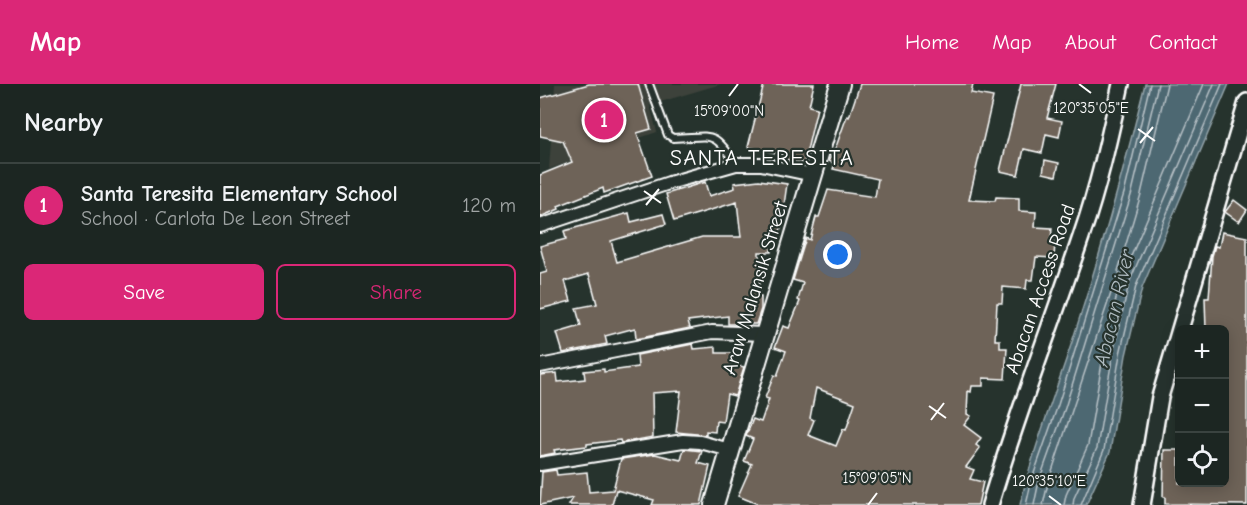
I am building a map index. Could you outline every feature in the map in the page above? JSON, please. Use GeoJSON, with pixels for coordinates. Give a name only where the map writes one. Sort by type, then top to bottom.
{"type":"FeatureCollection","features":[{"type":"Feature","properties":{"kind":"main road","name":"Araw Malansik Street"},"geometry":{"type":"LineString","coordinates":[[714,505],[840,84]]}},
{"type":"Feature","properties":{"kind":"street","name":"Abacan Access Road"},"geometry":{"type":"LineString","coordinates":[[990,505],[1007,448],[1083,232],[1107,149],[1121,84]]}},
{"type":"Feature","properties":{"kind":"street"},"geometry":{"type":"LineString","coordinates":[[1142,505],[1160,397],[1247,102]]}},
{"type":"Feature","properties":{"kind":"street"},"geometry":{"type":"LineString","coordinates":[[540,226],[669,183],[736,164],[761,164],[813,175]]}},
{"type":"Feature","properties":{"kind":"street"},"geometry":{"type":"LineString","coordinates":[[540,366],[712,332],[764,334]]}},
{"type":"Feature","properties":{"kind":"street"},"geometry":{"type":"LineString","coordinates":[[540,464],[683,441],[700,442],[730,450]]}},
{"type":"Feature","properties":{"kind":"lane"},"geometry":{"type":"LineString","coordinates":[[649,84],[668,135],[673,138],[709,136],[716,138],[736,164]]}},
{"type":"Feature","properties":{"kind":"shaded area"},"geometry":{"type":"Polygon","coordinates":[[[555,84],[721,84],[650,105],[657,132],[549,169],[555,84]]]}},
{"type":"Feature","properties":{"kind":"water","name":"Abacan River"},"geometry":{"type":"Polygon","coordinates":[[[1145,84],[1229,84],[1142,288],[1126,355],[1110,452],[1086,505],[1020,505],[1038,442],[1093,276],[1145,84]]]}},
{"type":"Feature","properties":{"kind":"building"},"geometry":{"type":"Polygon","coordinates":[[[589,84],[638,84],[651,129],[637,133],[652,176],[604,193],[603,188],[558,206],[559,209],[540,217],[540,175],[572,162],[563,141],[540,136],[540,98],[589,84]]]}},
{"type":"Feature","properties":{"kind":"building"},"geometry":{"type":"Polygon","coordinates":[[[764,84],[814,84],[809,106],[817,108],[804,163],[784,159],[785,155],[748,147],[764,84]]]}},
{"type":"Feature","properties":{"kind":"building"},"geometry":{"type":"Polygon","coordinates":[[[860,84],[973,84],[971,93],[993,97],[969,200],[995,201],[996,197],[1019,198],[1019,211],[1036,212],[1035,227],[1052,228],[1051,242],[1055,242],[1054,258],[1036,257],[1033,280],[1027,280],[1026,289],[1003,287],[1002,303],[997,303],[995,340],[1000,340],[1000,348],[1007,348],[1005,379],[983,378],[983,386],[972,386],[971,392],[968,391],[967,414],[971,416],[964,425],[981,438],[976,445],[980,448],[966,467],[974,470],[970,479],[983,482],[978,505],[760,505],[738,496],[752,464],[744,461],[753,439],[746,436],[753,419],[761,422],[769,399],[765,398],[774,375],[777,376],[786,351],[775,347],[783,326],[789,328],[800,301],[798,300],[803,283],[793,280],[806,238],[810,240],[816,217],[819,217],[828,190],[875,197],[878,179],[833,169],[835,164],[829,161],[847,116],[849,117],[860,84]],[[816,388],[810,418],[814,420],[808,435],[836,446],[843,429],[846,430],[855,403],[816,388]]]}},
{"type":"Feature","properties":{"kind":"building"},"geometry":{"type":"Polygon","coordinates":[[[1021,84],[1056,84],[1047,118],[1062,121],[1059,137],[1046,134],[1042,153],[1024,149],[1018,175],[1000,171],[1021,84]]]}},
{"type":"Feature","properties":{"kind":"building"},"geometry":{"type":"Polygon","coordinates":[[[1045,160],[1059,163],[1056,176],[1043,173],[1045,160]]]}},
{"type":"Feature","properties":{"kind":"building"},"geometry":{"type":"Polygon","coordinates":[[[759,180],[787,184],[780,233],[771,232],[771,252],[759,252],[761,309],[756,324],[728,324],[728,316],[688,321],[690,328],[636,339],[635,328],[605,336],[607,344],[563,353],[557,333],[581,326],[576,308],[597,304],[589,274],[565,281],[571,301],[540,309],[540,274],[547,272],[540,246],[566,239],[564,231],[629,213],[631,222],[663,214],[666,224],[611,241],[617,262],[702,237],[741,237],[737,202],[674,221],[666,194],[705,182],[709,196],[735,188],[734,183],[759,180]]]}},
{"type":"Feature","properties":{"kind":"building"},"geometry":{"type":"Polygon","coordinates":[[[1234,200],[1247,210],[1239,222],[1225,212],[1234,200]]]}},
{"type":"Feature","properties":{"kind":"building"},"geometry":{"type":"Polygon","coordinates":[[[1222,232],[1247,237],[1247,505],[1165,504],[1165,497],[1163,497],[1164,450],[1175,450],[1175,487],[1229,487],[1229,325],[1206,325],[1205,298],[1209,298],[1212,256],[1215,246],[1219,247],[1222,232]]]}},
{"type":"Feature","properties":{"kind":"building"},"geometry":{"type":"Polygon","coordinates":[[[693,344],[694,349],[716,347],[716,353],[732,353],[732,364],[744,367],[735,396],[727,394],[723,422],[716,421],[715,432],[706,431],[706,435],[676,432],[681,391],[652,393],[653,437],[621,443],[620,440],[587,444],[587,446],[554,450],[555,453],[540,456],[540,375],[557,373],[558,382],[585,379],[584,371],[604,369],[604,372],[638,367],[637,355],[693,344]]]}},
{"type":"Feature","properties":{"kind":"building"},"geometry":{"type":"Polygon","coordinates":[[[684,449],[702,451],[698,463],[710,466],[701,505],[652,505],[654,500],[616,490],[612,505],[569,505],[573,498],[540,505],[542,472],[556,470],[557,475],[587,472],[589,492],[613,490],[621,459],[655,454],[681,460],[684,449]]]}},
{"type":"Feature","properties":{"kind":"place","name":"Santa Teresita Elementary School"},"geometry":{"type":"Point","coordinates":[604,120]}},
{"type":"Feature","properties":{"kind":"district","name":"SANTA TERESITA"},"geometry":{"type":"Point","coordinates":[762,158]}}]}
